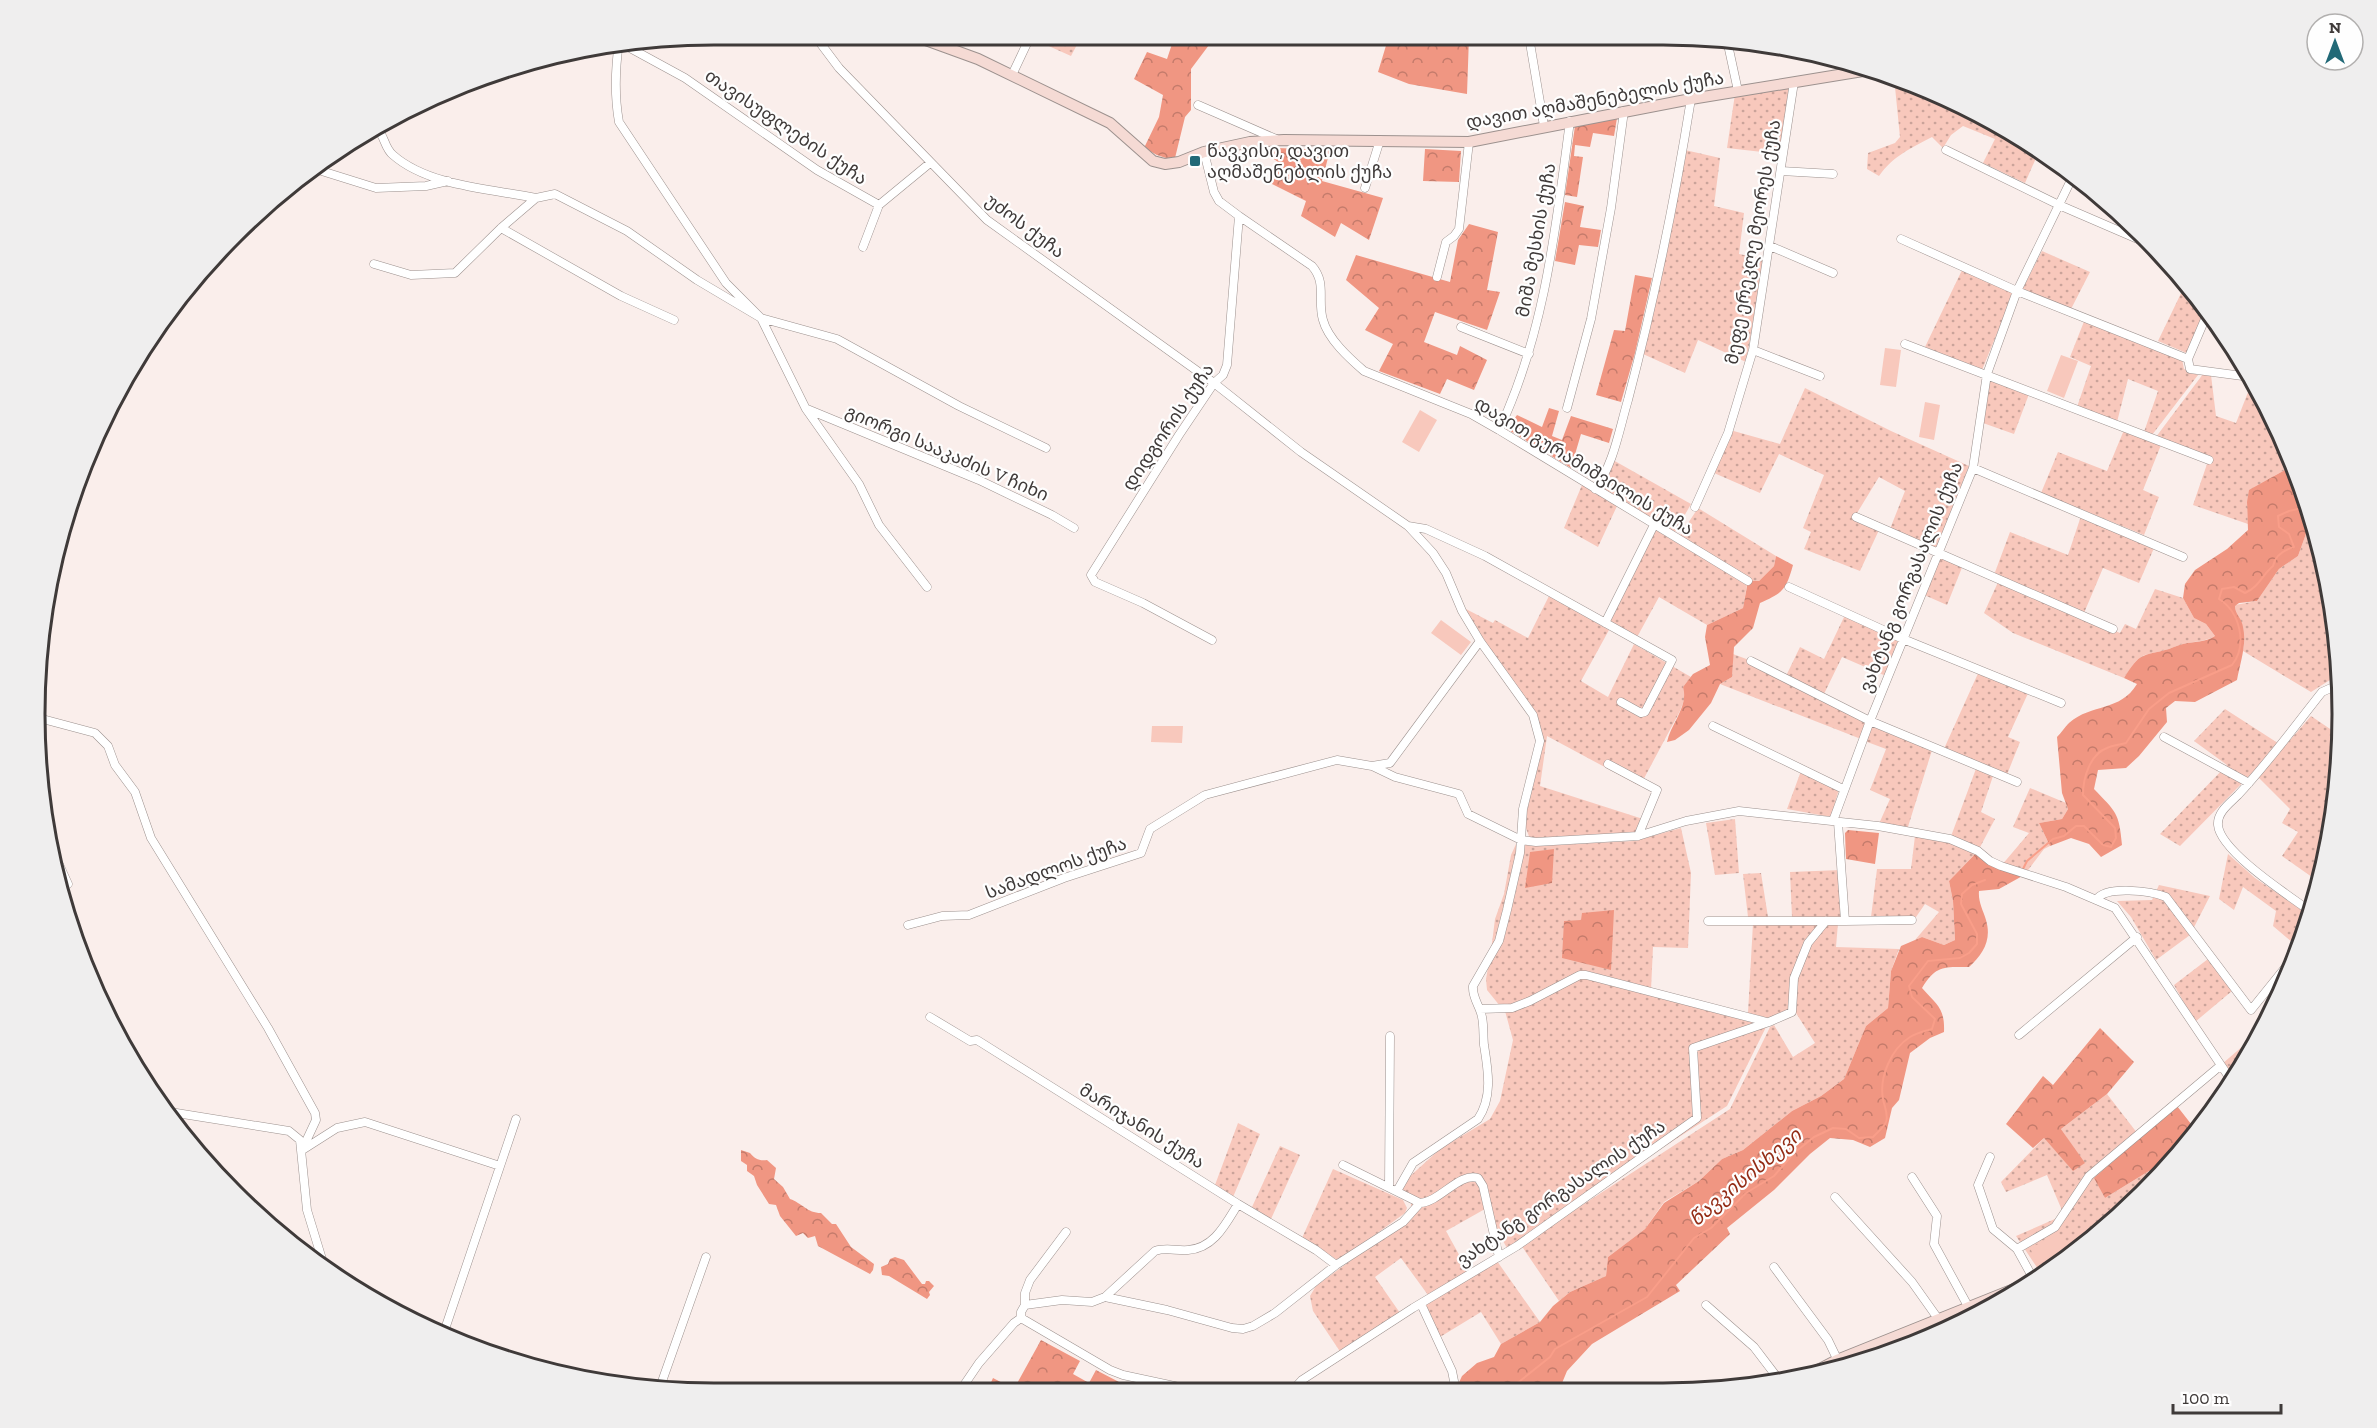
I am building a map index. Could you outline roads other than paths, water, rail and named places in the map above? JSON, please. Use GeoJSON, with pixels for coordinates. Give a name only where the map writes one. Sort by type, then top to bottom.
{"type":"FeatureCollection","features":[{"type":"Feature","properties":{"kind":"street","name":"უძოს ქუჩა"},"geometry":{"type":"LineString","coordinates":[[823,45],[839,68],[987,220],[1214,383],[1301,452],[1408,526]]}},
{"type":"Feature","properties":{"kind":"street","name":"დავით აღმაშენებელის ქუჩა"},"geometry":{"type":"LineString","coordinates":[[940,45],[978,59],[1110,123],[1153,161],[1165,164],[1179,162],[1204,152],[1250,142],[1278,140],[1469,142],[1624,111],[1851,73]]}},
{"type":"Feature","properties":{"kind":"street"},"geometry":{"type":"LineString","coordinates":[[1012,75],[1026,45]]}},
{"type":"Feature","properties":{"kind":"street"},"geometry":{"type":"LineString","coordinates":[[1530,45],[1544,126]]}},
{"type":"Feature","properties":{"kind":"street"},"geometry":{"type":"LineString","coordinates":[[1729,49],[1738,91]]}},
{"type":"Feature","properties":{"kind":"street","name":"თავისუფლების ქუჩა"},"geometry":{"type":"LineString","coordinates":[[634,50],[685,78],[818,170],[879,205],[930,163]]}},
{"type":"Feature","properties":{"kind":"street"},"geometry":{"type":"LineString","coordinates":[[617,53],[615,90],[619,122],[726,283],[761,318],[806,409],[859,484],[879,525],[927,587]]}},
{"type":"Feature","properties":{"kind":"street","name":"მეფე ერეკლე მეორეს ქუჩა"},"geometry":{"type":"LineString","coordinates":[[1695,507],[1728,433],[1753,350],[1794,82]]}},
{"type":"Feature","properties":{"kind":"street"},"geometry":{"type":"LineString","coordinates":[[1595,489],[1604,477],[1611,459],[1640,353],[1683,150],[1691,99]]}},
{"type":"Feature","properties":{"kind":"street"},"geometry":{"type":"LineString","coordinates":[[1198,105],[1278,140]]}},
{"type":"Feature","properties":{"kind":"street"},"geometry":{"type":"LineString","coordinates":[[1567,408],[1591,319],[1611,208],[1624,111]]}},
{"type":"Feature","properties":{"kind":"street","name":"მიშა მესხის ქუჩა"},"geometry":{"type":"LineString","coordinates":[[1499,430],[1515,396],[1544,298],[1570,121]]}},
{"type":"Feature","properties":{"kind":"street"},"geometry":{"type":"LineString","coordinates":[[382,134],[390,153],[404,164],[425,175],[536,198],[555,194],[576,203],[627,231],[697,280],[761,318],[837,339],[959,406],[1046,448]]}},
{"type":"Feature","properties":{"kind":"street"},"geometry":{"type":"LineString","coordinates":[[1365,188],[1380,140]]}},
{"type":"Feature","properties":{"kind":"street"},"geometry":{"type":"LineString","coordinates":[[1437,277],[1446,242],[1459,229],[1469,142]]}},
{"type":"Feature","properties":{"kind":"street"},"geometry":{"type":"LineString","coordinates":[[1946,150],[2059,205],[2131,236]]}},
{"type":"Feature","properties":{"kind":"street"},"geometry":{"type":"LineString","coordinates":[[1204,152],[1214,192],[1219,201],[1239,216]]}},
{"type":"Feature","properties":{"kind":"street"},"geometry":{"type":"LineString","coordinates":[[323,171],[376,188],[426,186],[449,181]]}},
{"type":"Feature","properties":{"kind":"street"},"geometry":{"type":"LineString","coordinates":[[1781,171],[1833,174]]}},
{"type":"Feature","properties":{"kind":"street","name":"ვახტანგ გორგასალის ქუჩა"},"geometry":{"type":"LineString","coordinates":[[1845,921],[1836,822],[1843,789],[1972,468],[1987,374],[2017,291],[2070,183]]}},
{"type":"Feature","properties":{"kind":"street"},"geometry":{"type":"LineString","coordinates":[[374,264],[411,275],[455,273],[536,198]]}},
{"type":"Feature","properties":{"kind":"street"},"geometry":{"type":"LineString","coordinates":[[863,247],[879,205]]}},
{"type":"Feature","properties":{"kind":"street","name":"დავით გურამიშვილის ქუჩა"},"geometry":{"type":"LineString","coordinates":[[1239,216],[1312,266],[1319,274],[1322,282],[1321,310],[1327,330],[1364,371],[1471,414],[1748,581]]}},
{"type":"Feature","properties":{"kind":"street","name":"დიდგორის ქუჩა"},"geometry":{"type":"LineString","coordinates":[[1212,640],[1143,603],[1095,582],[1091,575],[1214,383],[1223,375],[1227,365],[1239,216]]}},
{"type":"Feature","properties":{"kind":"street"},"geometry":{"type":"LineString","coordinates":[[501,228],[621,296],[674,320]]}},
{"type":"Feature","properties":{"kind":"street"},"geometry":{"type":"LineString","coordinates":[[1901,239],[2017,291],[2188,359]]}},
{"type":"Feature","properties":{"kind":"street"},"geometry":{"type":"LineString","coordinates":[[1770,246],[1833,273]]}},
{"type":"Feature","properties":{"kind":"street"},"geometry":{"type":"LineString","coordinates":[[2204,321],[2188,359],[2190,369],[2240,376]]}},
{"type":"Feature","properties":{"kind":"street"},"geometry":{"type":"LineString","coordinates":[[1461,327],[1529,354]]}},
{"type":"Feature","properties":{"kind":"street"},"geometry":{"type":"LineString","coordinates":[[1905,344],[2209,460]]}},
{"type":"Feature","properties":{"kind":"street"},"geometry":{"type":"LineString","coordinates":[[1753,350],[1820,376]]}},
{"type":"Feature","properties":{"kind":"street","name":"გიორგი სააკაძის V ჩიხი"},"geometry":{"type":"LineString","coordinates":[[806,409],[979,480],[1074,528]]}},
{"type":"Feature","properties":{"kind":"street"},"geometry":{"type":"LineString","coordinates":[[1972,468],[2183,557]]}},
{"type":"Feature","properties":{"kind":"street"},"geometry":{"type":"LineString","coordinates":[[1856,517],[2113,629]]}},
{"type":"Feature","properties":{"kind":"street"},"geometry":{"type":"LineString","coordinates":[[1605,623],[1654,525]]}},
{"type":"Feature","properties":{"kind":"street"},"geometry":{"type":"LineString","coordinates":[[1408,526],[1426,529],[1485,556],[1672,662],[1645,712],[1641,713],[1622,702]]}},
{"type":"Feature","properties":{"kind":"street"},"geometry":{"type":"LineString","coordinates":[[1397,1191],[1413,1162],[1451,1135],[1470,1125],[1482,1113],[1487,1096],[1488,1067],[1480,1009],[1472,994],[1473,986],[1499,941],[1514,883],[1523,809],[1540,741],[1533,716],[1480,641],[1462,611],[1446,573],[1408,526]]}},
{"type":"Feature","properties":{"kind":"street"},"geometry":{"type":"LineString","coordinates":[[1789,587],[1903,639],[2061,703]]}},
{"type":"Feature","properties":{"kind":"street"},"geometry":{"type":"LineString","coordinates":[[1372,766],[1390,763],[1480,641]]}},
{"type":"Feature","properties":{"kind":"street"},"geometry":{"type":"LineString","coordinates":[[1751,661],[1870,721],[2017,782]]}},
{"type":"Feature","properties":{"kind":"street"},"geometry":{"type":"LineString","coordinates":[[2303,906],[2258,873],[2223,840],[2218,824],[2220,813],[2249,783],[2322,692],[2331,688]]}},
{"type":"Feature","properties":{"kind":"street"},"geometry":{"type":"LineString","coordinates":[[45,720],[95,733],[108,746],[115,765],[135,792],[151,838],[268,1028],[315,1113],[316,1120],[303,1150]]}},
{"type":"Feature","properties":{"kind":"street"},"geometry":{"type":"LineString","coordinates":[[1713,726],[1843,789]]}},
{"type":"Feature","properties":{"kind":"street"},"geometry":{"type":"LineString","coordinates":[[2164,737],[2249,783]]}},
{"type":"Feature","properties":{"kind":"street","name":"სამადლოს ქუჩა"},"geometry":{"type":"LineString","coordinates":[[908,925],[942,916],[969,915],[1064,878],[1141,853],[1150,829],[1205,795],[1337,760],[1372,766],[1395,777],[1459,794],[1468,814],[1521,840]]}},
{"type":"Feature","properties":{"kind":"street"},"geometry":{"type":"LineString","coordinates":[[1608,764],[1657,790],[1638,836]]}},
{"type":"Feature","properties":{"kind":"street"},"geometry":{"type":"LineString","coordinates":[[1521,840],[1536,842],[1638,836],[1703,817],[1739,812],[1906,830],[1950,839],[1978,851],[1990,861],[2001,866],[2066,887],[2115,908],[2137,937],[2226,1074]]}},
{"type":"Feature","properties":{"kind":"street"},"geometry":{"type":"LineString","coordinates":[[2096,900],[2100,895],[2108,892],[2152,892],[2166,897],[2251,1010],[2278,976]]}},
{"type":"Feature","properties":{"kind":"street"},"geometry":{"type":"LineString","coordinates":[[1708,921],[1912,920]]}},
{"type":"Feature","properties":{"kind":"street"},"geometry":{"type":"LineString","coordinates":[[1480,1009],[1512,1008],[1580,975],[1586,975],[1769,1022],[1792,1012],[1794,978],[1808,943],[1826,921]]}},
{"type":"Feature","properties":{"kind":"street"},"geometry":{"type":"LineString","coordinates":[[2019,1035],[2137,937]]}},
{"type":"Feature","properties":{"kind":"street","name":"მარიჯანის ქუჩა"},"geometry":{"type":"LineString","coordinates":[[930,1017],[970,1041],[977,1040],[1238,1204],[1316,1250],[1336,1266]]}},
{"type":"Feature","properties":{"kind":"street","name":"ვახტანგ გორგასალის ქუჩა"},"geometry":{"type":"LineString","coordinates":[[1299,1383],[1421,1304],[1499,1257],[1697,1118],[1693,1048],[1769,1022]]}},
{"type":"Feature","properties":{"kind":"street"},"geometry":{"type":"LineString","coordinates":[[1389,1187],[1390,1036]]}},
{"type":"Feature","properties":{"kind":"street"},"geometry":{"type":"LineString","coordinates":[[2017,1249],[2055,1227],[2089,1176],[2220,1066]]}},
{"type":"Feature","properties":{"kind":"street"},"geometry":{"type":"LineString","coordinates":[[177,1113],[289,1131],[300,1140],[303,1150],[308,1210],[321,1255]]}},
{"type":"Feature","properties":{"kind":"street"},"geometry":{"type":"LineString","coordinates":[[446,1327],[516,1119]]}},
{"type":"Feature","properties":{"kind":"street"},"geometry":{"type":"LineString","coordinates":[[303,1150],[337,1128],[365,1122],[500,1166]]}},
{"type":"Feature","properties":{"kind":"street"},"geometry":{"type":"LineString","coordinates":[[1990,1157],[1978,1185],[1992,1229],[2017,1249],[2030,1273]]}},
{"type":"Feature","properties":{"kind":"street"},"geometry":{"type":"LineString","coordinates":[[1343,1165],[1420,1203],[1429,1202],[1468,1177],[1478,1178],[1483,1186],[1499,1257]]}},
{"type":"Feature","properties":{"kind":"street"},"geometry":{"type":"LineString","coordinates":[[1912,1177],[1937,1216],[1934,1245],[1968,1309]]}},
{"type":"Feature","properties":{"kind":"street"},"geometry":{"type":"LineString","coordinates":[[1835,1197],[1912,1282],[1939,1320]]}},
{"type":"Feature","properties":{"kind":"street"},"geometry":{"type":"LineString","coordinates":[[1104,1296],[1243,1329],[1275,1313],[1336,1266],[1403,1222],[1420,1203]]}},
{"type":"Feature","properties":{"kind":"street"},"geometry":{"type":"LineString","coordinates":[[1025,1305],[1062,1300],[1092,1302],[1104,1296],[1155,1251],[1161,1249],[1186,1250],[1203,1247],[1212,1242],[1238,1204]]}},
{"type":"Feature","properties":{"kind":"street"},"geometry":{"type":"LineString","coordinates":[[1021,1318],[1025,1305],[1025,1293],[1030,1280],[1066,1232]]}},
{"type":"Feature","properties":{"kind":"street"},"geometry":{"type":"LineString","coordinates":[[662,1381],[706,1257]]}},
{"type":"Feature","properties":{"kind":"street"},"geometry":{"type":"LineString","coordinates":[[1774,1267],[1828,1340],[1837,1360]]}},
{"type":"Feature","properties":{"kind":"street"},"geometry":{"type":"LineString","coordinates":[[1421,1304],[1452,1371],[1453,1383]]}},
{"type":"Feature","properties":{"kind":"street"},"geometry":{"type":"LineString","coordinates":[[1706,1305],[1754,1347],[1774,1373]]}},
{"type":"Feature","properties":{"kind":"street"},"geometry":{"type":"LineString","coordinates":[[1877,1347],[1939,1320],[1952,1317]]}},
{"type":"Feature","properties":{"kind":"street"},"geometry":{"type":"LineString","coordinates":[[1021,1318],[1117,1372],[1163,1383]]}},
{"type":"Feature","properties":{"kind":"street"},"geometry":{"type":"LineString","coordinates":[[966,1383],[1014,1323],[1021,1318]]}},
{"type":"Feature","properties":{"kind":"waterway","name":"წავკისისხევი"},"geometry":{"type":"LineString","coordinates":[[2023,869],[2027,861],[2053,839],[2064,836],[2076,826],[2084,826],[2103,845],[2111,847],[2116,838],[2115,828],[2083,795],[2084,781],[2092,761],[2101,751],[2126,743],[2149,709],[2169,693],[2232,665],[2240,648],[2239,629],[2232,612],[2219,599],[2222,589],[2234,587],[2245,593],[2254,588],[2273,566],[2278,556],[2283,551],[2294,547],[2289,534],[2279,527],[2278,516],[2299,509]]}},
{"type":"Feature","properties":{"kind":"waterway","name":"წავკისისხევი"},"geometry":{"type":"LineString","coordinates":[[1518,1383],[1550,1357],[1555,1349],[1647,1297],[1694,1238],[1711,1228],[1746,1193],[1774,1176],[1794,1153],[1814,1137],[1833,1128],[1846,1129],[1859,1138],[1873,1137],[1880,1130],[1887,1119],[1882,1091],[1888,1064],[1903,1042],[1915,1034],[1932,1029],[1935,1019],[1912,997],[1909,986],[1928,961],[1960,958],[1969,953],[1977,944],[1977,934],[1961,904],[1962,894],[1972,885],[1985,880]]}},
{"type":"Feature","properties":{"kind":"place","name":"წავკისი, დავით აღმაშენებლის ქუჩა"},"geometry":{"type":"Point","coordinates":[1195,161]}}]}
